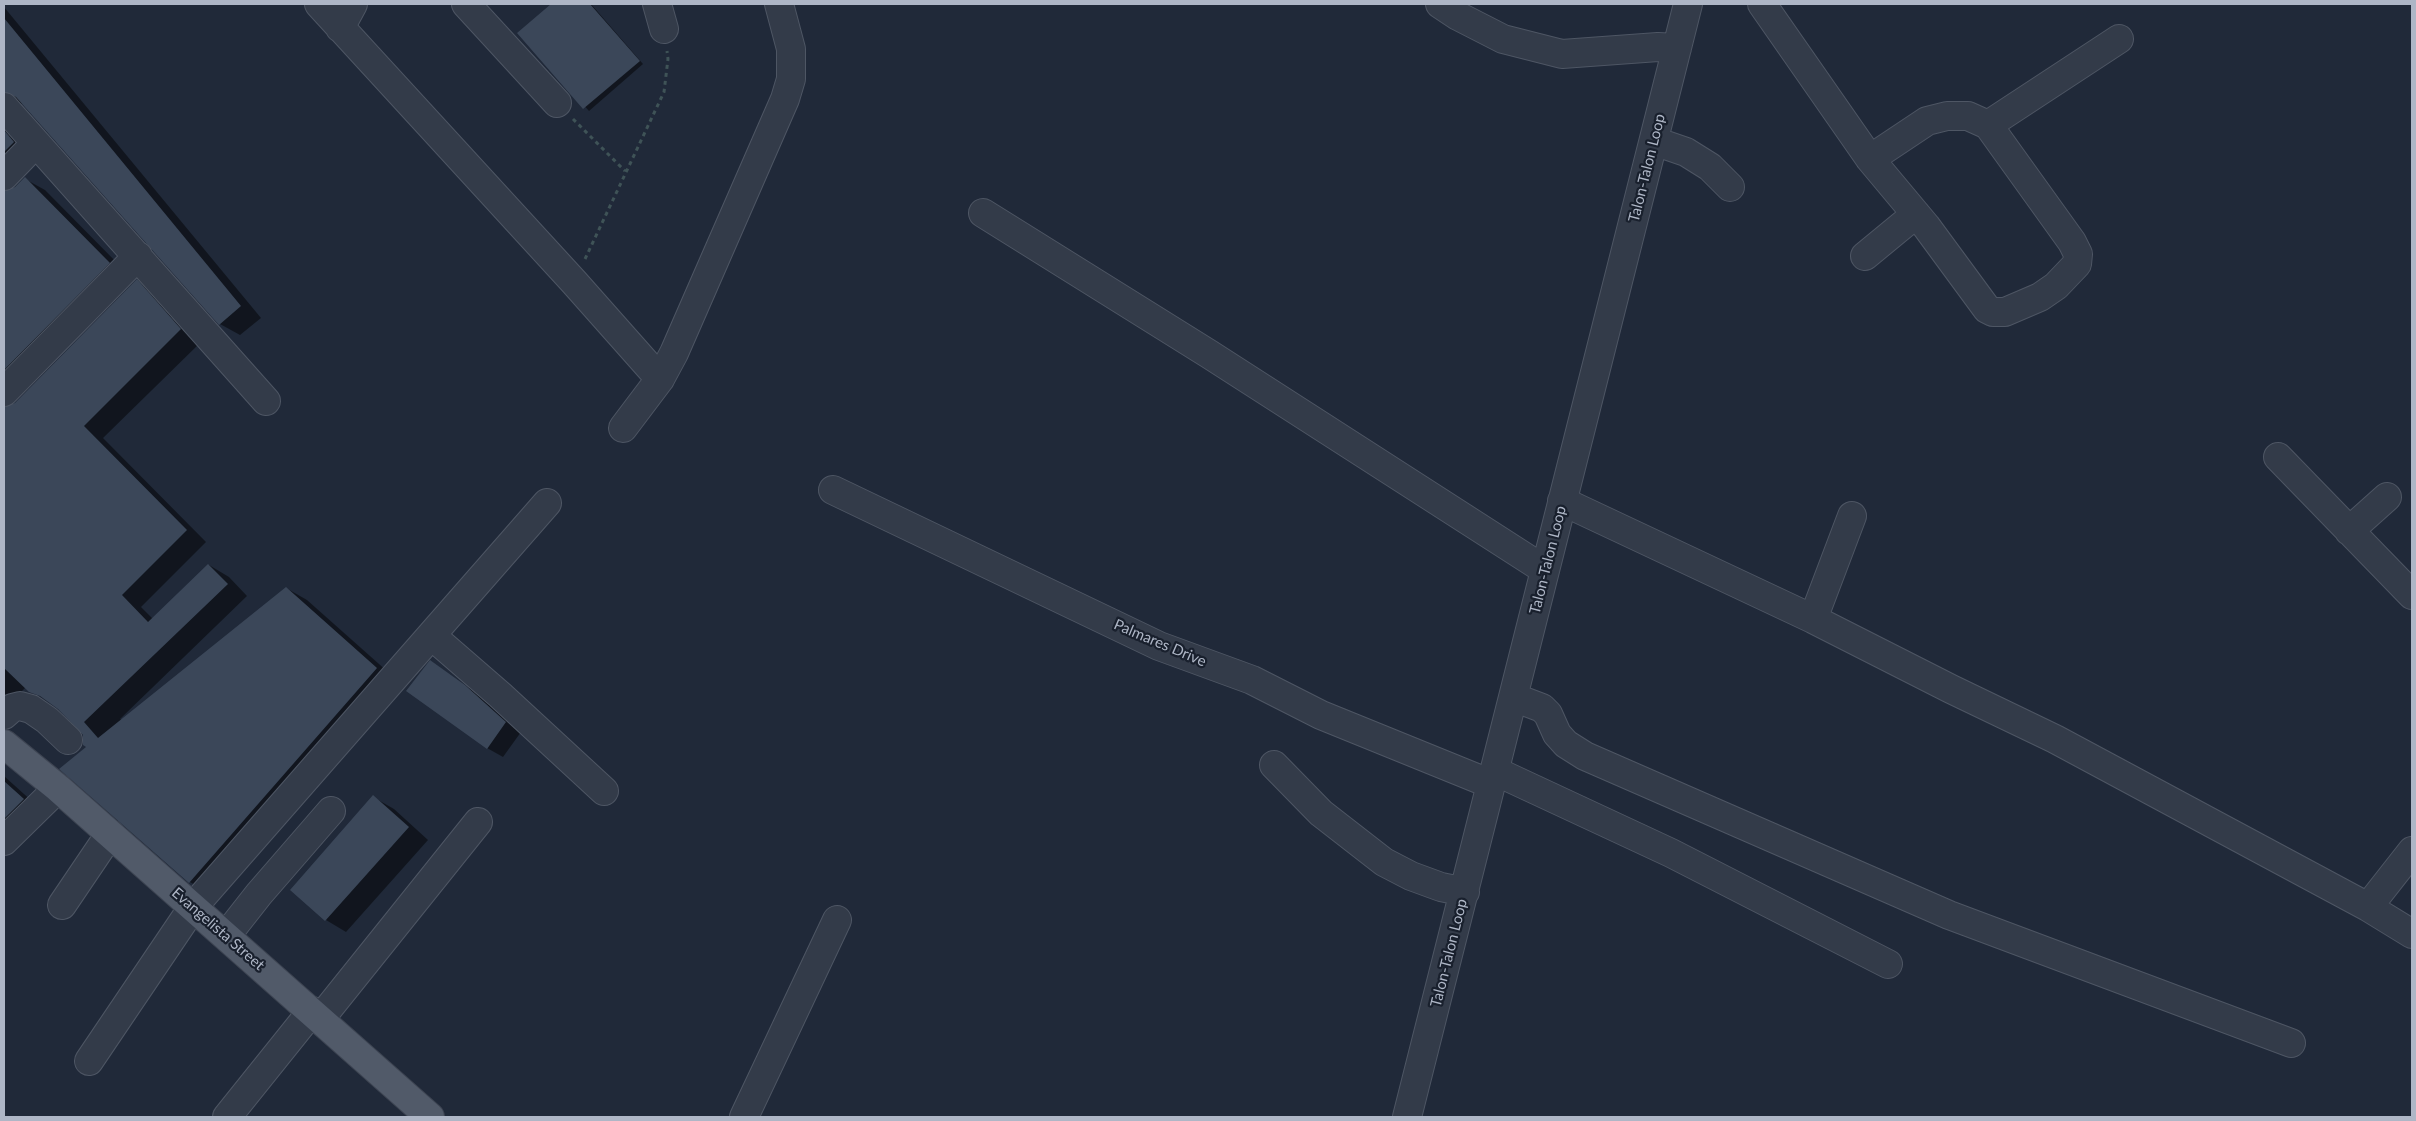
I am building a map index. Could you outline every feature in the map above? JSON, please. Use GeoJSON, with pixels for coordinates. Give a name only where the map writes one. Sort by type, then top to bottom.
{"type":"FeatureCollection","features":[{"type":"Feature","properties":{"kind":"main road","name":"Evangelista Street"},"geometry":{"type":"LineString","coordinates":[[4,744],[58,788],[430,1117]]}},
{"type":"Feature","properties":{"kind":"street"},"geometry":{"type":"LineString","coordinates":[[319,4],[574,282],[660,379]]}},
{"type":"Feature","properties":{"kind":"street"},"geometry":{"type":"LineString","coordinates":[[340,28],[353,4]]}},
{"type":"Feature","properties":{"kind":"street"},"geometry":{"type":"LineString","coordinates":[[623,428],[660,379],[674,352],[785,99],[791,79],[791,49],[779,4]]}},
{"type":"Feature","properties":{"kind":"street"},"geometry":{"type":"LineString","coordinates":[[1440,4],[1458,16],[1503,39],[1562,54],[1658,47],[1677,48]]}},
{"type":"Feature","properties":{"kind":"street"},"geometry":{"type":"LineString","coordinates":[[1762,4],[1870,160],[1916,214],[1980,300],[1992,312],[2004,312],[2032,301],[2056,286],[2077,264],[2078,254],[2072,242],[1988,125],[1968,116],[1946,116],[1927,121],[1870,160]]}},
{"type":"Feature","properties":{"kind":"street"},"geometry":{"type":"LineString","coordinates":[[469,5],[557,103]]}},
{"type":"Feature","properties":{"kind":"street","name":"Talon-Talon Loop"},"geometry":{"type":"LineString","coordinates":[[1407,1117],[1687,5]]}},
{"type":"Feature","properties":{"kind":"street"},"geometry":{"type":"LineString","coordinates":[[1988,125],[2119,39]]}},
{"type":"Feature","properties":{"kind":"street"},"geometry":{"type":"LineString","coordinates":[[4,107],[266,401]]}},
{"type":"Feature","properties":{"kind":"street"},"geometry":{"type":"LineString","coordinates":[[1654,141],[1686,152],[1710,167],[1730,187]]}},
{"type":"Feature","properties":{"kind":"street"},"geometry":{"type":"LineString","coordinates":[[4,176],[36,143]]}},
{"type":"Feature","properties":{"kind":"street"},"geometry":{"type":"LineString","coordinates":[[983,213],[1209,354],[1546,570]]}},
{"type":"Feature","properties":{"kind":"street"},"geometry":{"type":"LineString","coordinates":[[1865,256],[1916,214]]}},
{"type":"Feature","properties":{"kind":"street"},"geometry":{"type":"LineString","coordinates":[[4,392],[138,256]]}},
{"type":"Feature","properties":{"kind":"street"},"geometry":{"type":"LineString","coordinates":[[2278,457],[2412,595]]}},
{"type":"Feature","properties":{"kind":"street","name":"Palmares Drive"},"geometry":{"type":"LineString","coordinates":[[833,490],[1159,646],[1252,680],[1321,715],[1493,778],[1671,853],[1888,964]]}},
{"type":"Feature","properties":{"kind":"street"},"geometry":{"type":"LineString","coordinates":[[2349,530],[2387,497]]}},
{"type":"Feature","properties":{"kind":"street"},"geometry":{"type":"LineString","coordinates":[[1562,501],[1813,619],[1951,689],[2055,738],[2368,907],[2412,934]]}},
{"type":"Feature","properties":{"kind":"street"},"geometry":{"type":"LineString","coordinates":[[89,1061],[192,907],[547,503]]}},
{"type":"Feature","properties":{"kind":"street"},"geometry":{"type":"LineString","coordinates":[[1813,619],[1852,516]]}},
{"type":"Feature","properties":{"kind":"street"},"geometry":{"type":"LineString","coordinates":[[432,636],[500,695],[604,791]]}},
{"type":"Feature","properties":{"kind":"street"},"geometry":{"type":"LineString","coordinates":[[1514,697],[1542,708],[1548,714],[1557,734],[1566,744],[1586,756],[1949,915],[2291,1043]]}},
{"type":"Feature","properties":{"kind":"street"},"geometry":{"type":"LineString","coordinates":[[4,715],[12,708],[20,706],[31,709],[47,720],[68,740]]}},
{"type":"Feature","properties":{"kind":"street"},"geometry":{"type":"LineString","coordinates":[[1274,765],[1321,813],[1384,862],[1411,876],[1441,887],[1465,892]]}},
{"type":"Feature","properties":{"kind":"street"},"geometry":{"type":"LineString","coordinates":[[4,841],[58,788]]}},
{"type":"Feature","properties":{"kind":"street"},"geometry":{"type":"LineString","coordinates":[[226,936],[331,811]]}},
{"type":"Feature","properties":{"kind":"street"},"geometry":{"type":"LineString","coordinates":[[227,1117],[316,1015],[478,822]]}},
{"type":"Feature","properties":{"kind":"street"},"geometry":{"type":"LineString","coordinates":[[62,905],[110,834]]}},
{"type":"Feature","properties":{"kind":"street"},"geometry":{"type":"LineString","coordinates":[[2368,907],[2412,851]]}},
{"type":"Feature","properties":{"kind":"street"},"geometry":{"type":"LineString","coordinates":[[744,1117],[837,920]]}},
{"type":"Feature","properties":{"kind":"path"},"geometry":{"type":"LineString","coordinates":[[574,282],[664,92],[668,58],[660,16]]}},
{"type":"Feature","properties":{"kind":"path"},"geometry":{"type":"LineString","coordinates":[[557,103],[626,172]]}},
{"type":"Feature","properties":{"kind":"building"},"geometry":{"type":"Polygon","coordinates":[[[551,4],[590,4],[640,61],[583,109],[517,33],[551,4]]]}},
{"type":"Feature","properties":{"kind":"building"},"geometry":{"type":"Polygon","coordinates":[[[4,18],[241,306],[219,325],[16,97],[4,92],[4,18]]]}},
{"type":"Feature","properties":{"kind":"building"},"geometry":{"type":"Polygon","coordinates":[[[4,130],[14,142],[4,152],[4,130]]]}},
{"type":"Feature","properties":{"kind":"building"},"geometry":{"type":"Polygon","coordinates":[[[25,177],[110,263],[4,370],[4,191],[15,187],[25,177]]]}},
{"type":"Feature","properties":{"kind":"building"},"geometry":{"type":"Polygon","coordinates":[[[137,279],[181,329],[84,426],[187,530],[122,595],[148,622],[208,564],[228,584],[84,722],[98,738],[286,587],[377,668],[189,883],[59,769],[86,747],[83,745],[83,735],[58,709],[40,696],[29,692],[4,668],[4,407],[15,403],[137,279]]]}},
{"type":"Feature","properties":{"kind":"building"},"geometry":{"type":"Polygon","coordinates":[[[430,660],[465,685],[506,722],[487,749],[406,691],[430,660]]]}},
{"type":"Feature","properties":{"kind":"building"},"geometry":{"type":"Polygon","coordinates":[[[4,781],[24,799],[4,819],[4,781]]]}},
{"type":"Feature","properties":{"kind":"building"},"geometry":{"type":"Polygon","coordinates":[[[373,795],[409,827],[325,921],[290,890],[373,795]]]}}]}
